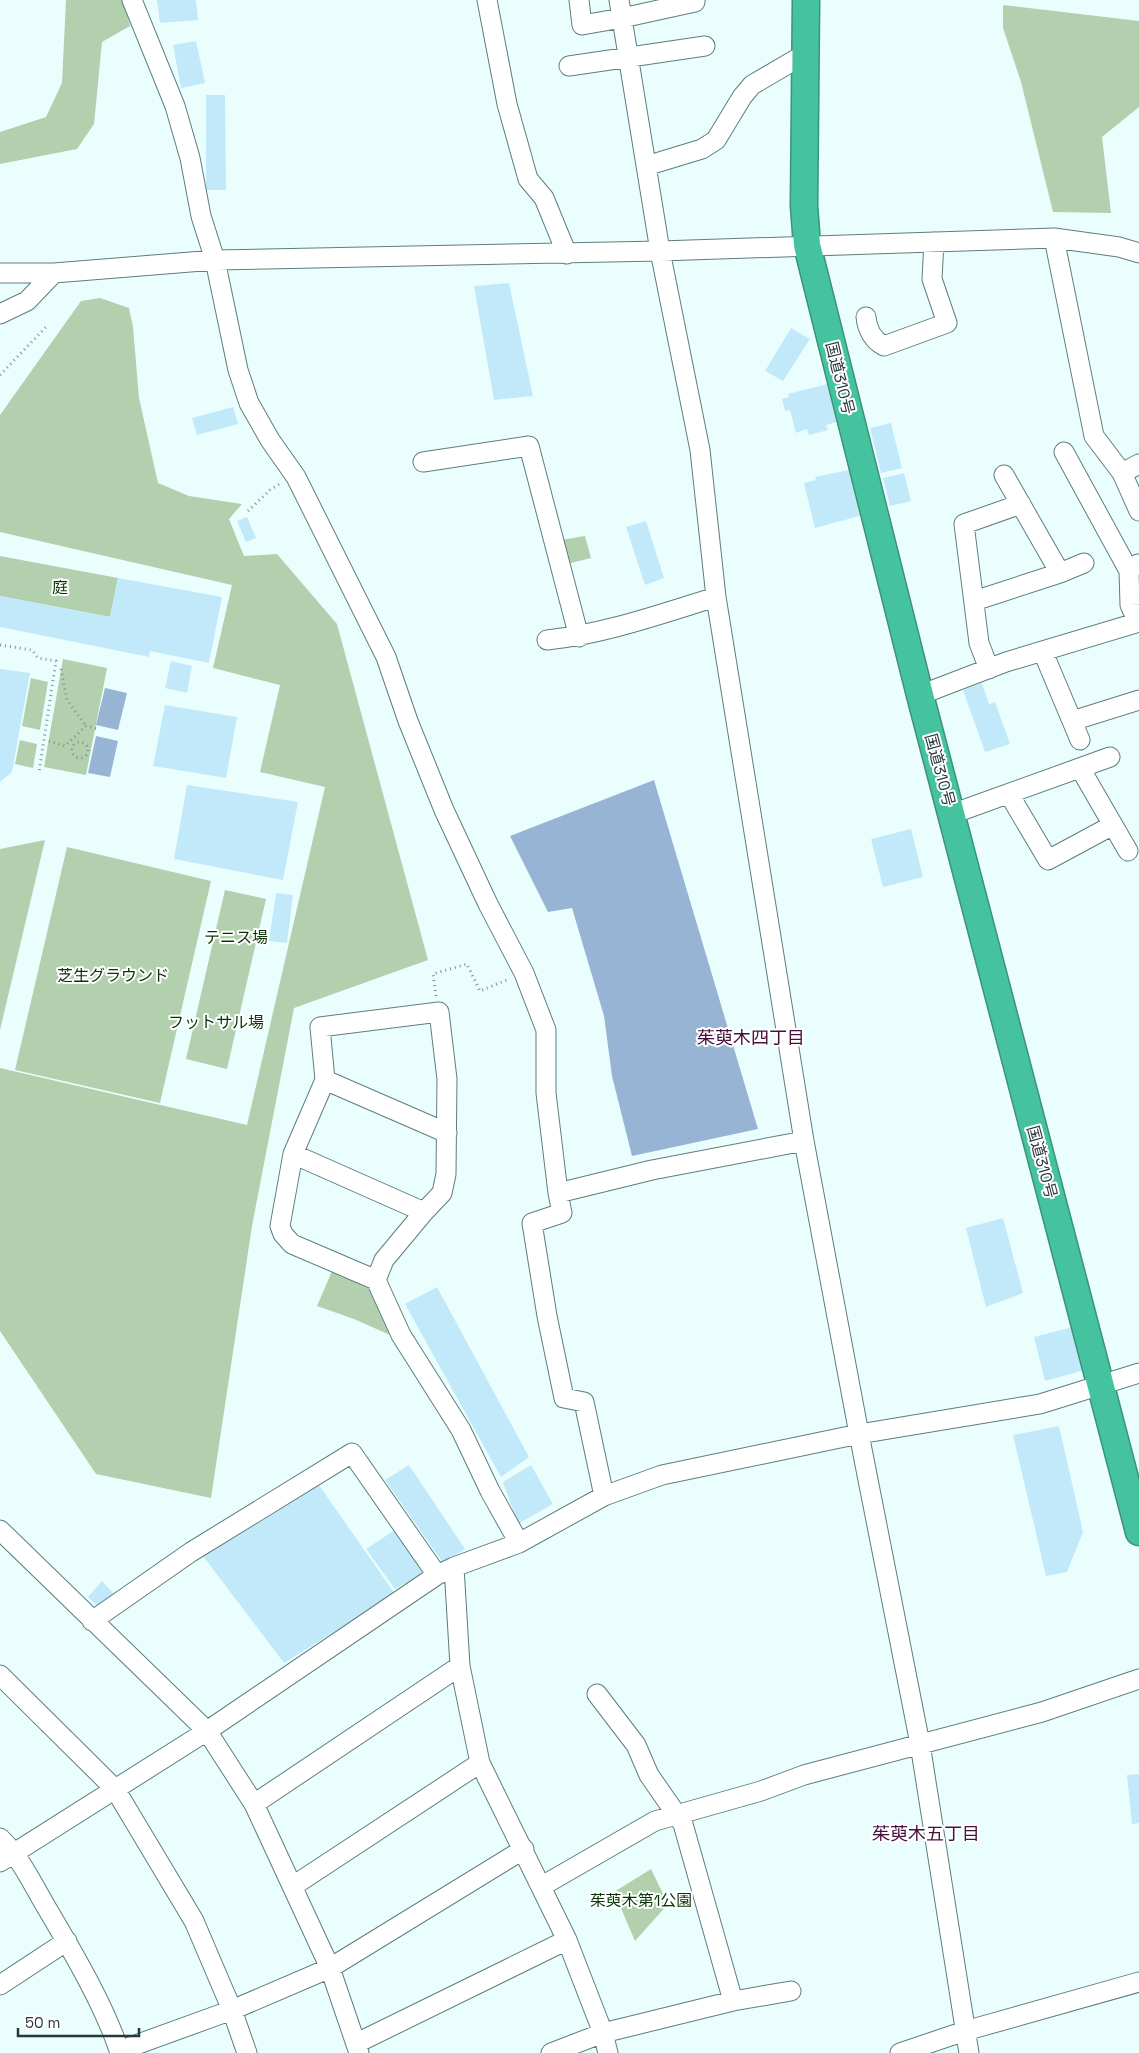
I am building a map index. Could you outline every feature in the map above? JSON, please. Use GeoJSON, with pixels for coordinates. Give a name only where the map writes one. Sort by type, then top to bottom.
{"type":"FeatureCollection","features":[{"type":"Feature","properties":{"kind":"highway","name":"国道310号"},"geometry":{"type":"LineString","coordinates":[[806,0],[804,206],[807,246],[920,695],[1139,1532]]}},
{"type":"Feature","properties":{"kind":"street"},"geometry":{"type":"LineString","coordinates":[[132,0],[175,106],[190,158],[201,216],[215,260],[238,370],[249,403],[270,440],[296,477],[386,657],[408,721],[444,810],[488,904],[524,973],[546,1030],[546,1094],[562,1213],[532,1223],[538,1267],[564,1398],[584,1402],[604,1496]]}},
{"type":"Feature","properties":{"kind":"street"},"geometry":{"type":"LineString","coordinates":[[487,0],[506,104],[528,179],[544,198],[567,254]]}},
{"type":"Feature","properties":{"kind":"street"},"geometry":{"type":"LineString","coordinates":[[579,0],[582,24],[621,9],[695,2],[695,0]]}},
{"type":"Feature","properties":{"kind":"street"},"geometry":{"type":"LineString","coordinates":[[621,9],[660,251],[700,450],[716,597],[804,1141],[858,1434],[920,1744],[969,2053]]}},
{"type":"Feature","properties":{"kind":"street"},"geometry":{"type":"LineString","coordinates":[[569,66],[705,46]]}},
{"type":"Feature","properties":{"kind":"street"},"geometry":{"type":"LineString","coordinates":[[646,166],[702,149],[716,140],[742,97],[752,85],[805,54]]}},
{"type":"Feature","properties":{"kind":"street"},"geometry":{"type":"LineString","coordinates":[[1054,238],[1094,436],[1131,468],[1139,511]]}},
{"type":"Feature","properties":{"kind":"street"},"geometry":{"type":"LineString","coordinates":[[0,273],[54,272],[215,260],[567,254],[1054,238],[1139,253]]}},
{"type":"Feature","properties":{"kind":"street"},"geometry":{"type":"LineString","coordinates":[[866,317],[867,326],[876,342],[884,346],[947,323],[932,278],[934,242]]}},
{"type":"Feature","properties":{"kind":"street"},"geometry":{"type":"LineString","coordinates":[[0,314],[27,301],[54,272]]}},
{"type":"Feature","properties":{"kind":"street"},"geometry":{"type":"LineString","coordinates":[[423,462],[529,446],[579,637]]}},
{"type":"Feature","properties":{"kind":"street"},"geometry":{"type":"LineString","coordinates":[[920,695],[1006,662],[1138,622],[1130,605],[1134,567],[1064,452]]}},
{"type":"Feature","properties":{"kind":"street"},"geometry":{"type":"LineString","coordinates":[[1004,474],[1060,573]]}},
{"type":"Feature","properties":{"kind":"street"},"geometry":{"type":"LineString","coordinates":[[989,669],[979,643],[974,601],[956,527],[1021,504]]}},
{"type":"Feature","properties":{"kind":"street"},"geometry":{"type":"LineString","coordinates":[[974,601],[1060,573],[1084,563]]}},
{"type":"Feature","properties":{"kind":"street"},"geometry":{"type":"LineString","coordinates":[[547,640],[579,637],[716,597]]}},
{"type":"Feature","properties":{"kind":"street"},"geometry":{"type":"LineString","coordinates":[[1043,652],[1080,740]]}},
{"type":"Feature","properties":{"kind":"street"},"geometry":{"type":"LineString","coordinates":[[1072,721],[1139,700]]}},
{"type":"Feature","properties":{"kind":"street"},"geometry":{"type":"LineString","coordinates":[[952,814],[1110,757]]}},
{"type":"Feature","properties":{"kind":"street"},"geometry":{"type":"LineString","coordinates":[[1080,768],[1128,851]]}},
{"type":"Feature","properties":{"kind":"street"},"geometry":{"type":"LineString","coordinates":[[1009,794],[1048,860],[1113,825]]}},
{"type":"Feature","properties":{"kind":"street"},"geometry":{"type":"LineString","coordinates":[[376,1280],[384,1260],[442,1193],[446,1174],[447,1079],[439,1012],[320,1027],[324,1080],[293,1154],[280,1226],[283,1234],[292,1244],[376,1280],[401,1335],[461,1430],[490,1491],[519,1543]]}},
{"type":"Feature","properties":{"kind":"street"},"geometry":{"type":"LineString","coordinates":[[324,1080],[446,1133]]}},
{"type":"Feature","properties":{"kind":"street"},"geometry":{"type":"LineString","coordinates":[[558,1193],[652,1170],[804,1141]]}},
{"type":"Feature","properties":{"kind":"street"},"geometry":{"type":"LineString","coordinates":[[293,1154],[424,1212]]}},
{"type":"Feature","properties":{"kind":"street"},"geometry":{"type":"LineString","coordinates":[[7,1857],[206,1731],[437,1575],[519,1543],[604,1496],[662,1475],[858,1434],[1040,1404],[1139,1373]]}},
{"type":"Feature","properties":{"kind":"street"},"geometry":{"type":"LineString","coordinates":[[92,1621],[191,1552],[352,1453],[437,1575]]}},
{"type":"Feature","properties":{"kind":"street"},"geometry":{"type":"LineString","coordinates":[[0,1530],[206,1731],[254,1804],[330,1968],[358,2048],[567,1940]]}},
{"type":"Feature","properties":{"kind":"street"},"geometry":{"type":"LineString","coordinates":[[454,1567],[460,1666],[480,1763],[524,1849],[567,1940],[603,2033],[608,2053]]}},
{"type":"Feature","properties":{"kind":"street"},"geometry":{"type":"LineString","coordinates":[[254,1804],[460,1666]]}},
{"type":"Feature","properties":{"kind":"street"},"geometry":{"type":"LineString","coordinates":[[0,1675],[115,1789],[194,1921],[232,2010],[246,2053]]}},
{"type":"Feature","properties":{"kind":"street"},"geometry":{"type":"LineString","coordinates":[[542,1886],[655,1821],[761,1791],[804,1776],[1042,1712],[1139,1679]]}},
{"type":"Feature","properties":{"kind":"street"},"geometry":{"type":"LineString","coordinates":[[597,1694],[636,1745],[648,1775],[683,1824],[732,2001]]}},
{"type":"Feature","properties":{"kind":"street"},"geometry":{"type":"LineString","coordinates":[[293,1886],[480,1763]]}},
{"type":"Feature","properties":{"kind":"street"},"geometry":{"type":"LineString","coordinates":[[0,1838],[7,1857],[67,1941],[113,2034],[119,2052],[232,2010],[330,1968],[524,1849]]}},
{"type":"Feature","properties":{"kind":"street"},"geometry":{"type":"LineString","coordinates":[[0,1985],[67,1941]]}},
{"type":"Feature","properties":{"kind":"street"},"geometry":{"type":"LineString","coordinates":[[900,2053],[965,2031],[1139,1982]]}},
{"type":"Feature","properties":{"kind":"street"},"geometry":{"type":"LineString","coordinates":[[551,2053],[603,2033],[732,2001],[791,1991]]}},
{"type":"Feature","properties":{"kind":"path"},"geometry":{"type":"LineString","coordinates":[[0,376],[46,327]]}},
{"type":"Feature","properties":{"kind":"path"},"geometry":{"type":"LineString","coordinates":[[248,511],[270,490]]}},
{"type":"Feature","properties":{"kind":"path"},"geometry":{"type":"LineString","coordinates":[[0,645],[32,650],[38,658],[56,661],[39,772]]}},
{"type":"Feature","properties":{"kind":"path"},"geometry":{"type":"LineString","coordinates":[[61,669],[67,700],[86,726],[98,729]]}},
{"type":"Feature","properties":{"kind":"path"},"geometry":{"type":"LineString","coordinates":[[48,741],[66,746],[86,726]]}},
{"type":"Feature","properties":{"kind":"path"},"geometry":{"type":"LineString","coordinates":[[78,742],[86,745],[88,750],[82,758],[75,757],[72,754],[73,746],[78,742]]}},
{"type":"Feature","properties":{"kind":"path"},"geometry":{"type":"LineString","coordinates":[[439,1012],[433,974],[467,964],[480,991],[524,973]]}},
{"type":"Feature","properties":{"kind":"green space"},"geometry":{"type":"Polygon","coordinates":[[[66,0],[124,0],[130,26],[102,42],[94,124],[77,149],[0,164],[0,132],[46,117],[62,83],[66,0]]]}},
{"type":"Feature","properties":{"kind":"green space"},"geometry":{"type":"Polygon","coordinates":[[[1003,5],[1139,21],[1139,107],[1102,137],[1111,213],[1053,212],[1021,82],[1003,28],[1003,5]]]}},
{"type":"Feature","properties":{"kind":"green space"},"geometry":{"type":"Polygon","coordinates":[[[100,298],[129,308],[133,327],[139,398],[158,483],[189,496],[242,504],[229,519],[244,556],[277,554],[337,624],[428,960],[294,1008],[252,1226],[211,1498],[96,1474],[0,1331],[0,1068],[247,1125],[325,787],[260,772],[280,685],[213,668],[232,585],[0,532],[0,415],[81,301],[100,298]]]}},
{"type":"Feature","properties":{"kind":"green space"},"geometry":{"type":"Polygon","coordinates":[[[585,536],[591,558],[567,564],[561,540],[585,536]]]}},
{"type":"Feature","properties":{"kind":"green space","name":"庭"},"geometry":{"type":"Polygon","coordinates":[[[0,556],[118,578],[110,617],[0,596],[0,556]]]}},
{"type":"Feature","properties":{"kind":"green space"},"geometry":{"type":"Polygon","coordinates":[[[63,659],[107,668],[86,775],[44,767],[63,659]]]}},
{"type":"Feature","properties":{"kind":"green space"},"geometry":{"type":"Polygon","coordinates":[[[31,678],[48,682],[40,730],[22,726],[31,678]]]}},
{"type":"Feature","properties":{"kind":"green space"},"geometry":{"type":"Polygon","coordinates":[[[20,740],[37,744],[33,768],[15,764],[20,740]]]}},
{"type":"Feature","properties":{"kind":"green space"},"geometry":{"type":"Polygon","coordinates":[[[45,840],[0,1030],[0,849],[45,840]]]}},
{"type":"Feature","properties":{"kind":"green space","name":"芝生グラウンド"},"geometry":{"type":"Polygon","coordinates":[[[67,847],[211,881],[160,1103],[15,1070],[67,847]]]}},
{"type":"Feature","properties":{"kind":"green space"},"geometry":{"type":"Polygon","coordinates":[[[225,890],[266,899],[227,1069],[186,1059],[225,890]]]}},
{"type":"Feature","properties":{"kind":"green space"},"geometry":{"type":"Polygon","coordinates":[[[332,1271],[374,1291],[390,1335],[354,1319],[317,1306],[332,1271]]]}},
{"type":"Feature","properties":{"kind":"green space","name":"茱萸木第1公園"},"geometry":{"type":"Polygon","coordinates":[[[651,1869],[668,1904],[635,1941],[614,1892],[651,1869]]]}},
{"type":"Feature","properties":{"kind":"water"},"geometry":{"type":"Polygon","coordinates":[[[105,688],[127,693],[118,730],[96,725],[105,688]]]}},
{"type":"Feature","properties":{"kind":"water"},"geometry":{"type":"Polygon","coordinates":[[[96,736],[118,741],[110,777],[88,773],[96,736]]]}},
{"type":"Feature","properties":{"kind":"water"},"geometry":{"type":"Polygon","coordinates":[[[654,780],[758,1129],[632,1156],[612,1076],[604,1016],[572,908],[548,912],[510,836],[654,780]]]}},
{"type":"Feature","properties":{"kind":"building"},"geometry":{"type":"Polygon","coordinates":[[[157,0],[196,0],[198,20],[160,23],[157,0]]]}},
{"type":"Feature","properties":{"kind":"building"},"geometry":{"type":"Polygon","coordinates":[[[196,41],[205,83],[181,88],[173,45],[196,41]]]}},
{"type":"Feature","properties":{"kind":"building"},"geometry":{"type":"Polygon","coordinates":[[[206,95],[225,95],[226,190],[206,190],[206,95]]]}},
{"type":"Feature","properties":{"kind":"building"},"geometry":{"type":"Polygon","coordinates":[[[509,283],[533,396],[494,400],[474,286],[509,283]]]}},
{"type":"Feature","properties":{"kind":"building"},"geometry":{"type":"Polygon","coordinates":[[[791,328],[810,339],[783,381],[765,371],[791,328]]]}},
{"type":"Feature","properties":{"kind":"building"},"geometry":{"type":"Polygon","coordinates":[[[827,384],[837,422],[826,425],[828,430],[809,435],[807,429],[796,433],[790,410],[785,411],[782,399],[789,397],[788,394],[827,384]]]}},
{"type":"Feature","properties":{"kind":"building"},"geometry":{"type":"Polygon","coordinates":[[[233,407],[238,424],[197,435],[192,418],[233,407]]]}},
{"type":"Feature","properties":{"kind":"building"},"geometry":{"type":"Polygon","coordinates":[[[891,423],[902,468],[881,473],[870,428],[891,423]]]}},
{"type":"Feature","properties":{"kind":"building"},"geometry":{"type":"Polygon","coordinates":[[[849,470],[863,515],[815,528],[804,483],[816,480],[815,477],[849,470]]]}},
{"type":"Feature","properties":{"kind":"building"},"geometry":{"type":"Polygon","coordinates":[[[904,473],[911,501],[890,506],[883,478],[904,473]]]}},
{"type":"Feature","properties":{"kind":"building"},"geometry":{"type":"Polygon","coordinates":[[[247,517],[256,538],[246,542],[237,521],[247,517]]]}},
{"type":"Feature","properties":{"kind":"building"},"geometry":{"type":"Polygon","coordinates":[[[646,521],[664,578],[645,585],[626,527],[646,521]]]}},
{"type":"Feature","properties":{"kind":"building"},"geometry":{"type":"Polygon","coordinates":[[[118,578],[222,597],[209,663],[150,651],[149,657],[0,627],[0,596],[110,617],[118,578]]]}},
{"type":"Feature","properties":{"kind":"building"},"geometry":{"type":"Polygon","coordinates":[[[171,661],[192,666],[187,693],[165,688],[171,661]]]}},
{"type":"Feature","properties":{"kind":"building"},"geometry":{"type":"Polygon","coordinates":[[[0,669],[30,673],[12,772],[0,782],[0,669]]]}},
{"type":"Feature","properties":{"kind":"building"},"geometry":{"type":"Polygon","coordinates":[[[982,683],[989,704],[995,702],[1010,744],[985,752],[963,690],[982,683]]]}},
{"type":"Feature","properties":{"kind":"building"},"geometry":{"type":"Polygon","coordinates":[[[165,705],[237,717],[226,778],[153,766],[165,705]]]}},
{"type":"Feature","properties":{"kind":"building"},"geometry":{"type":"Polygon","coordinates":[[[187,785],[298,802],[283,880],[174,859],[187,785]]]}},
{"type":"Feature","properties":{"kind":"building"},"geometry":{"type":"Polygon","coordinates":[[[911,829],[923,877],[883,887],[871,839],[911,829]]]}},
{"type":"Feature","properties":{"kind":"building"},"geometry":{"type":"Polygon","coordinates":[[[276,893],[293,895],[287,943],[269,941],[276,893]]]}},
{"type":"Feature","properties":{"kind":"building"},"geometry":{"type":"Polygon","coordinates":[[[1003,1218],[1023,1293],[986,1307],[966,1228],[1003,1218]]]}},
{"type":"Feature","properties":{"kind":"building"},"geometry":{"type":"Polygon","coordinates":[[[437,1287],[529,1457],[501,1477],[405,1304],[437,1287]]]}},
{"type":"Feature","properties":{"kind":"building"},"geometry":{"type":"Polygon","coordinates":[[[1073,1327],[1085,1370],[1045,1381],[1034,1337],[1073,1327]]]}},
{"type":"Feature","properties":{"kind":"building"},"geometry":{"type":"Polygon","coordinates":[[[1059,1426],[1083,1532],[1067,1572],[1046,1576],[1013,1435],[1059,1426]]]}},
{"type":"Feature","properties":{"kind":"building"},"geometry":{"type":"Polygon","coordinates":[[[409,1465],[465,1549],[443,1563],[385,1480],[409,1465]]]}},
{"type":"Feature","properties":{"kind":"building"},"geometry":{"type":"Polygon","coordinates":[[[531,1465],[553,1504],[518,1524],[503,1482],[531,1465]]]}},
{"type":"Feature","properties":{"kind":"building"},"geometry":{"type":"Polygon","coordinates":[[[314,1478],[395,1594],[284,1663],[203,1556],[314,1478]]]}},
{"type":"Feature","properties":{"kind":"building"},"geometry":{"type":"Polygon","coordinates":[[[395,1530],[426,1572],[395,1589],[366,1549],[395,1530]]]}},
{"type":"Feature","properties":{"kind":"building"},"geometry":{"type":"Polygon","coordinates":[[[102,1581],[117,1597],[102,1611],[88,1597],[102,1581]]]}},
{"type":"Feature","properties":{"kind":"building"},"geometry":{"type":"Polygon","coordinates":[[[1139,1774],[1139,1823],[1132,1824],[1127,1775],[1139,1774]]]}},
{"type":"Feature","properties":{"kind":"district","name":"茱萸木四丁目"},"geometry":{"type":"Point","coordinates":[751,1037]}},
{"type":"Feature","properties":{"kind":"district","name":"茱萸木五丁目"},"geometry":{"type":"Point","coordinates":[926,1833]}},
{"type":"Feature","properties":{"kind":"park label","name":"テニス場"},"geometry":{"type":"Point","coordinates":[236,937]}},
{"type":"Feature","properties":{"kind":"park label","name":"フットサル場"},"geometry":{"type":"Point","coordinates":[216,1022]}}]}
